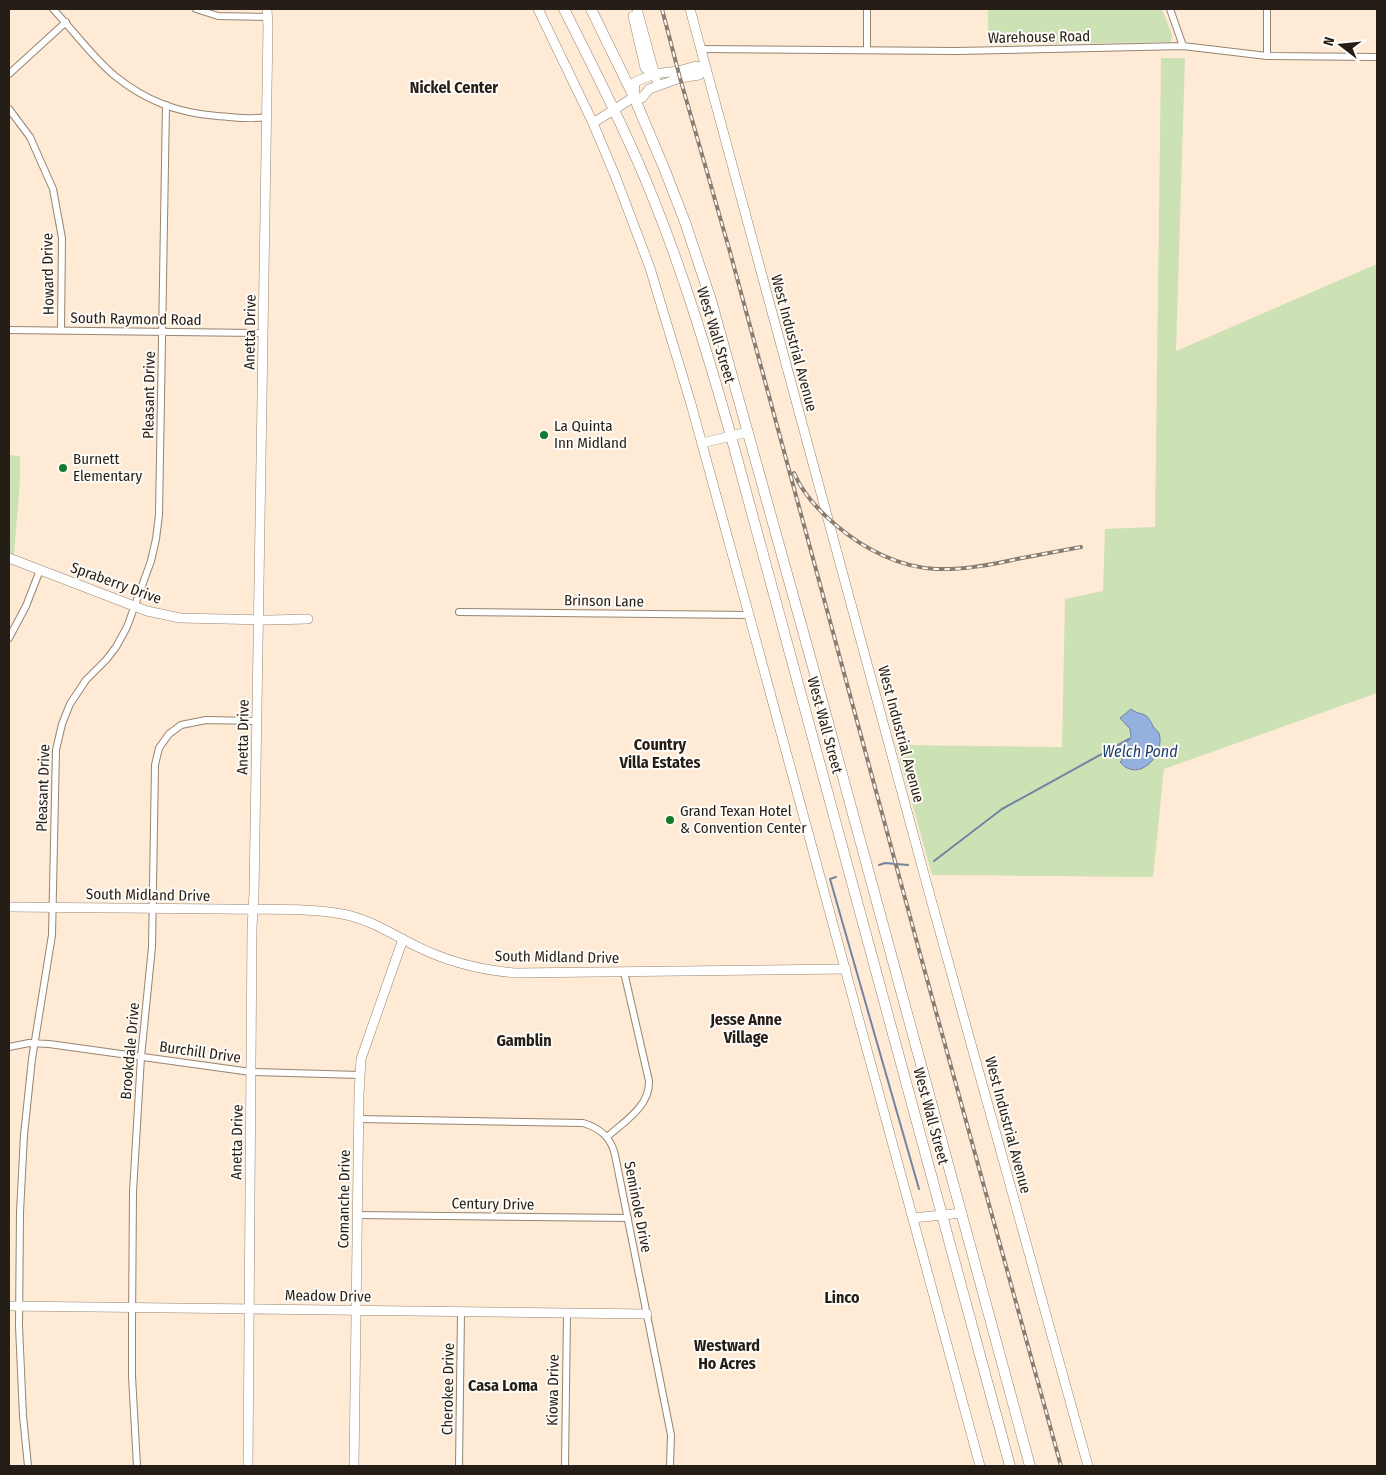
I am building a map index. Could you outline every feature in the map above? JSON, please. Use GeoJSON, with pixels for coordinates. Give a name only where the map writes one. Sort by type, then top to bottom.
{"type":"FeatureCollection","features":[{"type":"Feature","properties":{"kind":"main road","name":"West Wall Street"},"geometry":{"type":"LineString","coordinates":[[564,9],[614,110],[653,198],[706,348],[1010,1466]]}},
{"type":"Feature","properties":{"kind":"main road","name":"West Wall Street"},"geometry":{"type":"LineString","coordinates":[[591,9],[634,97],[664,168],[710,300],[816,678],[1030,1466]]}},
{"type":"Feature","properties":{"kind":"street"},"geometry":{"type":"LineString","coordinates":[[53,9],[86,47],[115,76],[144,96],[178,110],[211,116],[228,118],[267,117]]}},
{"type":"Feature","properties":{"kind":"street"},"geometry":{"type":"LineString","coordinates":[[196,9],[218,16],[267,13]]}},
{"type":"Feature","properties":{"kind":"street"},"geometry":{"type":"LineString","coordinates":[[538,9],[593,122],[650,268],[702,443],[980,1466]]}},
{"type":"Feature","properties":{"kind":"street"},"geometry":{"type":"LineString","coordinates":[[631,9],[645,68],[654,74]]}},
{"type":"Feature","properties":{"kind":"street"},"geometry":{"type":"LineString","coordinates":[[637,9],[658,86]]}},
{"type":"Feature","properties":{"kind":"street","name":"West Industrial Avenue"},"geometry":{"type":"LineString","coordinates":[[690,9],[927,885],[1088,1466]]}},
{"type":"Feature","properties":{"kind":"street"},"geometry":{"type":"LineString","coordinates":[[867,9],[867,50]]}},
{"type":"Feature","properties":{"kind":"street"},"geometry":{"type":"LineString","coordinates":[[1170,9],[1183,46]]}},
{"type":"Feature","properties":{"kind":"street"},"geometry":{"type":"LineString","coordinates":[[1267,9],[1267,56]]}},
{"type":"Feature","properties":{"kind":"street","name":"Anetta Drive"},"geometry":{"type":"LineString","coordinates":[[248,1466],[252,928],[259,620],[267,13]]}},
{"type":"Feature","properties":{"kind":"street"},"geometry":{"type":"LineString","coordinates":[[9,74],[66,22]]}},
{"type":"Feature","properties":{"kind":"street","name":"Warehouse Road"},"geometry":{"type":"LineString","coordinates":[[700,49],[956,51],[1183,46],[1267,56],[1377,57]]}},
{"type":"Feature","properties":{"kind":"street"},"geometry":{"type":"LineString","coordinates":[[593,122],[634,97],[642,98],[649,89],[680,78],[699,75],[705,69],[696,66],[678,71],[654,74],[636,82],[634,97]]}},
{"type":"Feature","properties":{"kind":"street","name":"Pleasant Drive"},"geometry":{"type":"LineString","coordinates":[[28,1466],[21,1386],[19,1306],[20,1212],[25,1124],[35,1043],[52,935],[54,760],[58,736],[68,708],[78,692],[106,660],[124,634],[151,561],[156,539],[163,332],[166,105]]}},
{"type":"Feature","properties":{"kind":"street","name":"Howard Drive"},"geometry":{"type":"LineString","coordinates":[[9,109],[30,137],[53,189],[62,238],[61,331]]}},
{"type":"Feature","properties":{"kind":"street","name":"South Raymond Road"},"geometry":{"type":"LineString","coordinates":[[9,330],[263,334]]}},
{"type":"Feature","properties":{"kind":"street"},"geometry":{"type":"LineString","coordinates":[[702,443],[748,432]]}},
{"type":"Feature","properties":{"kind":"street","name":"Spraberry Drive"},"geometry":{"type":"LineString","coordinates":[[9,558],[135,606],[180,618],[308,619]]}},
{"type":"Feature","properties":{"kind":"street"},"geometry":{"type":"LineString","coordinates":[[9,638],[26,606],[40,570]]}},
{"type":"Feature","properties":{"kind":"street","name":"Brinson Lane"},"geometry":{"type":"LineString","coordinates":[[459,612],[749,615]]}},
{"type":"Feature","properties":{"kind":"street","name":"Brookdale Drive"},"geometry":{"type":"LineString","coordinates":[[137,1466],[133,1385],[133,1192],[141,1057],[152,947],[155,765],[159,748],[169,734],[181,725],[206,720],[257,721]]}},
{"type":"Feature","properties":{"kind":"street","name":"South Midland Drive"},"geometry":{"type":"LineString","coordinates":[[9,907],[320,911],[342,914],[369,922],[446,960],[468,967],[516,973],[846,969]]}},
{"type":"Feature","properties":{"kind":"street","name":"Comanche Drive"},"geometry":{"type":"LineString","coordinates":[[354,1466],[360,1059],[403,939]]}},
{"type":"Feature","properties":{"kind":"street"},"geometry":{"type":"LineString","coordinates":[[358,1119],[583,1123],[597,1128],[607,1137],[642,1105],[649,1091],[649,1081],[624,972]]}},
{"type":"Feature","properties":{"kind":"street","name":"Burchill Drive"},"geometry":{"type":"LineString","coordinates":[[9,1047],[29,1042],[251,1072],[360,1075]]}},
{"type":"Feature","properties":{"kind":"street","name":"Seminole Drive"},"geometry":{"type":"LineString","coordinates":[[607,1137],[614,1151],[671,1430],[670,1466]]}},
{"type":"Feature","properties":{"kind":"street"},"geometry":{"type":"LineString","coordinates":[[913,1218],[962,1214]]}},
{"type":"Feature","properties":{"kind":"street","name":"Century Drive"},"geometry":{"type":"LineString","coordinates":[[358,1215],[628,1218]]}},
{"type":"Feature","properties":{"kind":"street","name":"Meadow Drive"},"geometry":{"type":"LineString","coordinates":[[9,1306],[647,1314]]}},
{"type":"Feature","properties":{"kind":"street","name":"Cherokee Drive"},"geometry":{"type":"LineString","coordinates":[[459,1466],[461,1312]]}},
{"type":"Feature","properties":{"kind":"street","name":"Kiowa Drive"},"geometry":{"type":"LineString","coordinates":[[565,1466],[567,1313]]}},
{"type":"Feature","properties":{"kind":"green space"},"geometry":{"type":"Polygon","coordinates":[[[988,9],[1162,9],[1172,35],[1171,42],[988,45],[988,9]]]}},
{"type":"Feature","properties":{"kind":"green space"},"geometry":{"type":"Polygon","coordinates":[[[1161,58],[1185,58],[1176,351],[1377,264],[1377,693],[1164,769],[1153,877],[932,875],[896,745],[1062,747],[1065,599],[1103,591],[1105,529],[1155,527],[1161,58]]]}},
{"type":"Feature","properties":{"kind":"green space"},"geometry":{"type":"Polygon","coordinates":[[[9,455],[20,456],[14,555],[9,553],[9,455]]]}},
{"type":"Feature","properties":{"kind":"water","name":"Welch Pond"},"geometry":{"type":"Polygon","coordinates":[[[1131,709],[1148,717],[1153,727],[1159,733],[1160,741],[1158,750],[1149,764],[1135,770],[1127,768],[1120,762],[1122,760],[1120,752],[1131,737],[1130,729],[1120,718],[1131,709]]]}},
{"type":"Feature","properties":{"kind":"waterway"},"geometry":{"type":"LineString","coordinates":[[934,861],[1002,809],[1129,739]]}},
{"type":"Feature","properties":{"kind":"waterway"},"geometry":{"type":"LineString","coordinates":[[879,865],[885,863],[908,865]]}},
{"type":"Feature","properties":{"kind":"waterway"},"geometry":{"type":"LineString","coordinates":[[836,877],[830,879],[919,1189]]}},
{"type":"Feature","properties":{"kind":"railway"},"geometry":{"type":"LineString","coordinates":[[662,9],[1061,1466]]}},
{"type":"Feature","properties":{"kind":"railway"},"geometry":{"type":"LineString","coordinates":[[794,473],[812,502],[831,521],[871,549],[884,556],[910,565],[937,569],[968,568],[1081,547]]}},
{"type":"Feature","properties":{"kind":"place","name":"La Quinta Inn Midland"},"geometry":{"type":"Point","coordinates":[544,435]}},
{"type":"Feature","properties":{"kind":"place","name":"Burnett Elementary"},"geometry":{"type":"Point","coordinates":[63,468]}},
{"type":"Feature","properties":{"kind":"place","name":"Grand Texan Hotel & Convention Center"},"geometry":{"type":"Point","coordinates":[670,820]}},
{"type":"Feature","properties":{"kind":"district","name":"Nickel Center"},"geometry":{"type":"Point","coordinates":[454,87]}},
{"type":"Feature","properties":{"kind":"district","name":"Country Villa Estates"},"geometry":{"type":"Point","coordinates":[660,753]}},
{"type":"Feature","properties":{"kind":"district","name":"Jesse Anne Village"},"geometry":{"type":"Point","coordinates":[746,1028]}},
{"type":"Feature","properties":{"kind":"district","name":"Gamblin"},"geometry":{"type":"Point","coordinates":[524,1040]}},
{"type":"Feature","properties":{"kind":"district","name":"Linco"},"geometry":{"type":"Point","coordinates":[842,1297]}},
{"type":"Feature","properties":{"kind":"district","name":"Westward Ho Acres"},"geometry":{"type":"Point","coordinates":[727,1354]}},
{"type":"Feature","properties":{"kind":"district","name":"Casa Loma"},"geometry":{"type":"Point","coordinates":[503,1385]}}]}
